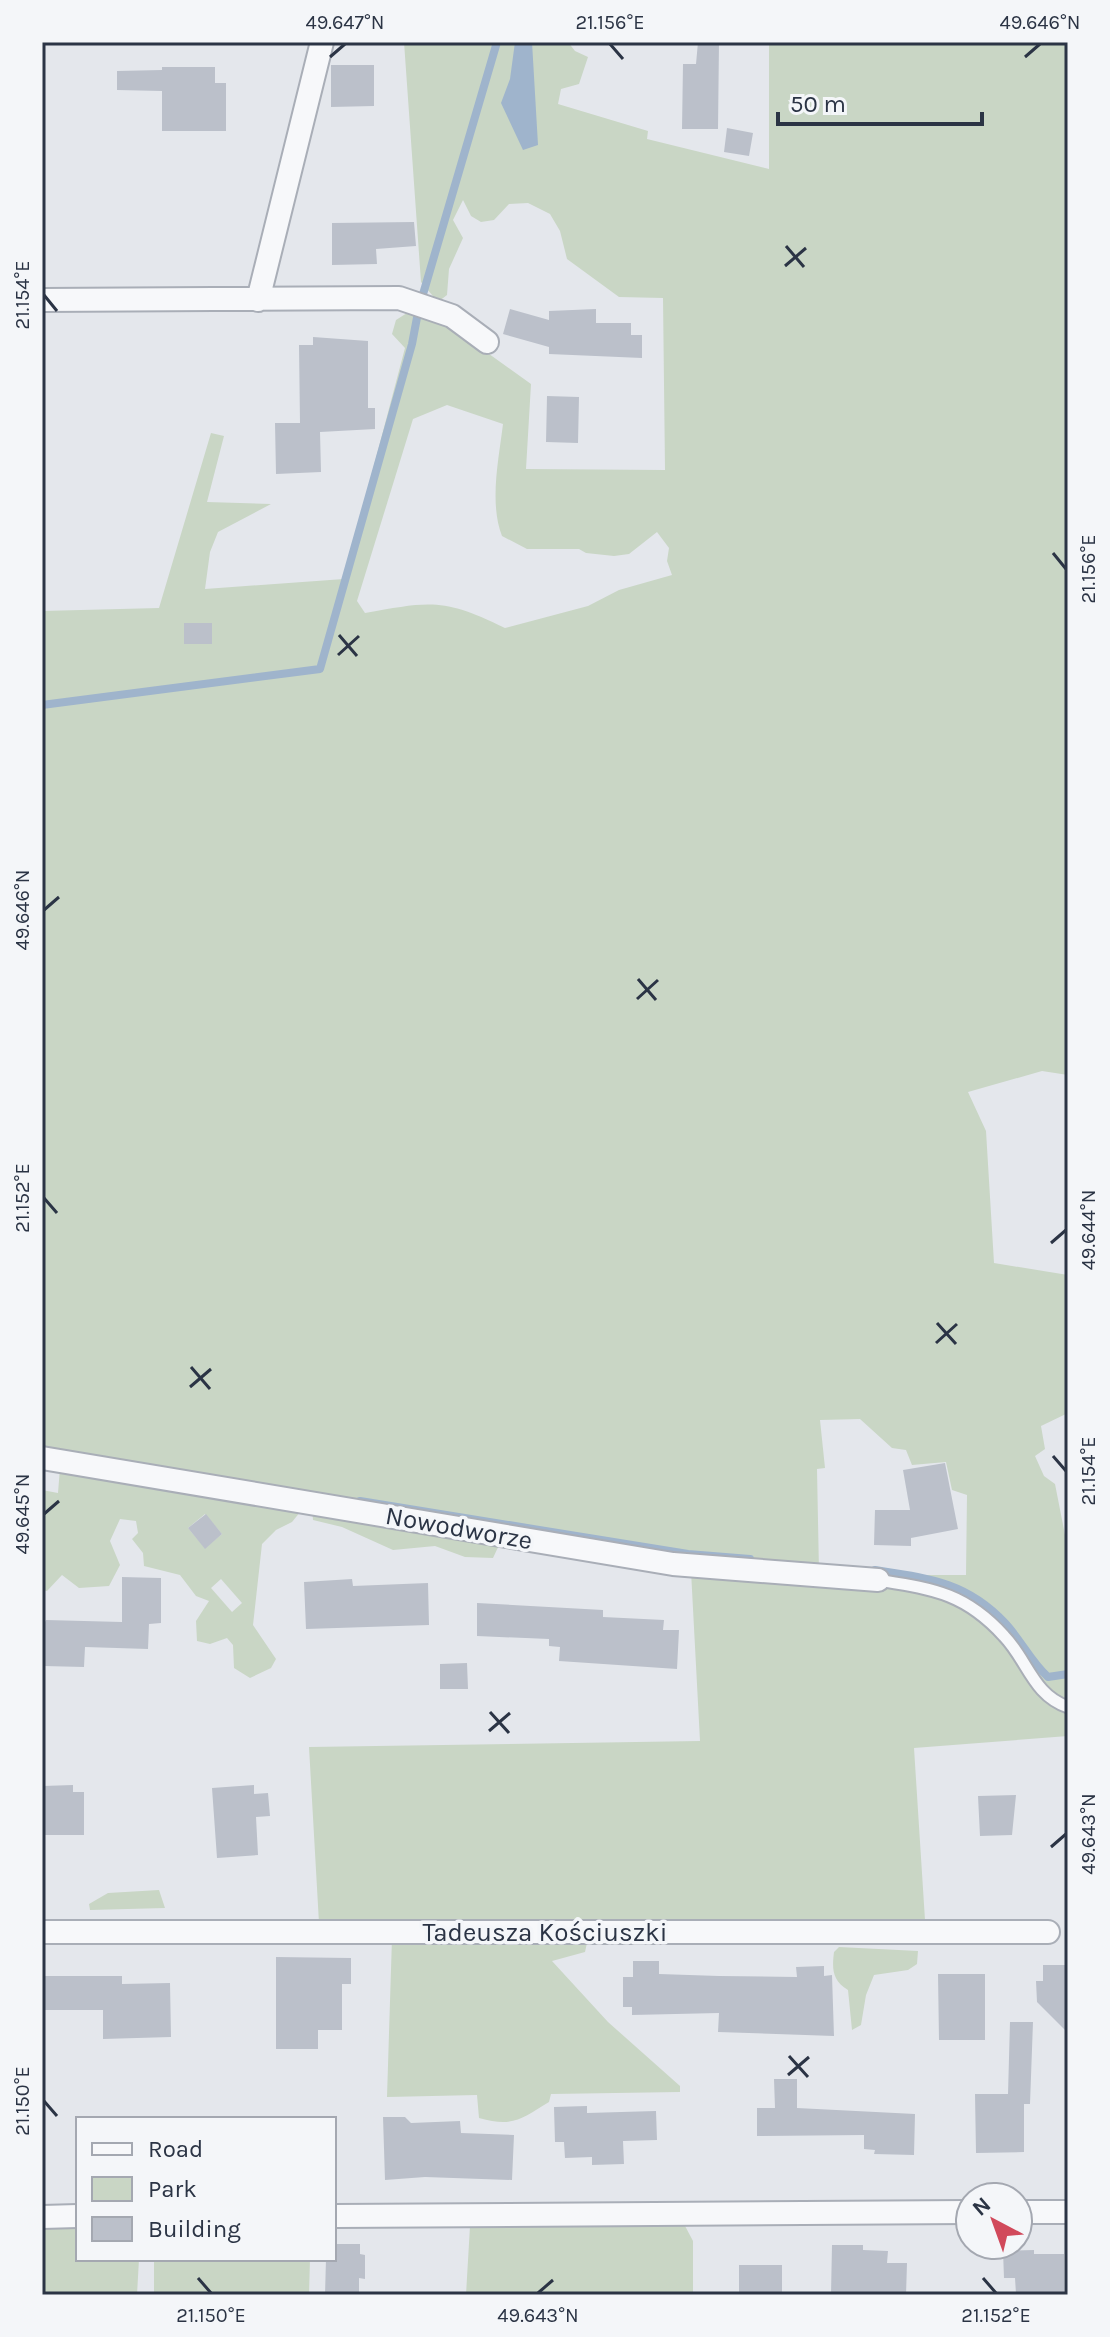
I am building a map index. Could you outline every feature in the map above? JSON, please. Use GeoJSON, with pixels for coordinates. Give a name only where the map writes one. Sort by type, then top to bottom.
{"type":"FeatureCollection","features":[{"type":"Feature","properties":{"kind":"street"},"geometry":{"type":"LineString","coordinates":[[258,300],[322,42]]}},
{"type":"Feature","properties":{"kind":"street"},"geometry":{"type":"LineString","coordinates":[[42,300],[399,298],[452,316],[487,342]]}},
{"type":"Feature","properties":{"kind":"street","name":"Nowodworze"},"geometry":{"type":"LineString","coordinates":[[42,1458],[673,1564],[878,1580]]}},
{"type":"Feature","properties":{"kind":"street","name":"Tadeusza Kościuszki"},"geometry":{"type":"LineString","coordinates":[[42,1932],[1048,1932]]}},
{"type":"Feature","properties":{"kind":"street"},"geometry":{"type":"LineString","coordinates":[[336,2216],[954,2212]]}},
{"type":"Feature","properties":{"kind":"street"},"geometry":{"type":"LineString","coordinates":[[1034,2212],[1068,2212]]}},
{"type":"Feature","properties":{"kind":"street"},"geometry":{"type":"LineString","coordinates":[[42,2217],[76,2216]]}},
{"type":"Feature","properties":{"kind":"lane"},"geometry":{"type":"LineString","coordinates":[[878,1580],[940,1590],[963,1600],[1005,1637],[1048,1699],[1068,1707]]}},
{"type":"Feature","properties":{"kind":"green space"},"geometry":{"type":"Polygon","coordinates":[[[404,42],[568,42],[575,51],[588,57],[579,84],[561,89],[558,104],[648,131],[647,139],[769,169],[769,42],[1068,42],[1068,1075],[1042,1071],[968,1092],[986,1131],[994,1263],[1068,1275],[1068,1413],[1041,1426],[1045,1449],[1035,1456],[1044,1476],[1055,1484],[1065,1535],[1068,1736],[914,1748],[925,1920],[319,1923],[309,1747],[700,1741],[691,1571],[868,1591],[872,1575],[966,1575],[967,1495],[952,1490],[946,1462],[912,1465],[906,1450],[892,1448],[860,1419],[820,1420],[825,1468],[817,1469],[819,1572],[500,1543],[493,1558],[465,1557],[435,1546],[393,1550],[342,1527],[313,1520],[312,1508],[305,1506],[292,1522],[276,1530],[262,1544],[253,1625],[276,1659],[271,1668],[250,1678],[234,1668],[233,1645],[227,1638],[210,1644],[197,1641],[196,1621],[209,1601],[196,1596],[180,1575],[144,1566],[143,1553],[132,1539],[138,1533],[136,1521],[120,1519],[110,1541],[120,1565],[109,1586],[79,1588],[62,1575],[47,1591],[42,1590],[42,1490],[58,1493],[60,1468],[42,1454],[42,611],[159,608],[211,433],[224,436],[207,502],[271,504],[218,532],[210,552],[205,589],[344,579],[405,348],[392,334],[396,320],[410,307],[432,313],[531,384],[526,469],[665,470],[663,298],[619,297],[567,259],[560,231],[550,214],[528,203],[509,204],[494,220],[481,222],[471,216],[463,200],[453,220],[463,238],[449,269],[447,295],[438,302],[421,282],[404,42]],[[447,405],[413,419],[357,601],[365,613],[406,606],[437,605],[467,611],[505,628],[588,606],[619,590],[672,575],[667,561],[669,548],[657,532],[629,554],[614,556],[586,553],[579,549],[527,549],[502,536],[496,495],[503,424],[447,405]],[[205,1514],[188,1528],[205,1548],[222,1534],[205,1514]],[[221,1579],[211,1588],[232,1612],[242,1603],[221,1579]]]}},
{"type":"Feature","properties":{"kind":"green space"},"geometry":{"type":"Polygon","coordinates":[[[159,1890],[165,1908],[90,1910],[89,1904],[108,1893],[159,1890]]]}},
{"type":"Feature","properties":{"kind":"green space"},"geometry":{"type":"Polygon","coordinates":[[[392,1938],[587,1943],[585,1952],[552,1961],[608,2022],[680,2086],[680,2092],[551,2094],[549,2102],[509,2122],[479,2118],[477,2095],[387,2097],[392,1938]]]}},
{"type":"Feature","properties":{"kind":"green space"},"geometry":{"type":"Polygon","coordinates":[[[839,1947],[918,1951],[917,1964],[908,1970],[874,1975],[866,1995],[861,2025],[852,2030],[848,1990],[836,1978],[833,1969],[834,1952],[839,1947]]]}},
{"type":"Feature","properties":{"kind":"green space"},"geometry":{"type":"Polygon","coordinates":[[[684,2224],[693,2241],[693,2295],[466,2295],[470,2226],[684,2224]]]}},
{"type":"Feature","properties":{"kind":"green space"},"geometry":{"type":"Polygon","coordinates":[[[42,2226],[76,2226],[76,2261],[139,2261],[137,2295],[42,2295],[42,2226]]]}},
{"type":"Feature","properties":{"kind":"green space"},"geometry":{"type":"Polygon","coordinates":[[[154,2261],[310,2261],[309,2295],[154,2295],[154,2261]]]}},
{"type":"Feature","properties":{"kind":"water"},"geometry":{"type":"Polygon","coordinates":[[[515,42],[532,42],[538,145],[523,150],[501,103],[510,79],[515,42]]]}},
{"type":"Feature","properties":{"kind":"building"},"geometry":{"type":"Polygon","coordinates":[[[698,42],[719,42],[718,129],[682,129],[683,64],[696,64],[698,42]]]}},
{"type":"Feature","properties":{"kind":"building"},"geometry":{"type":"Polygon","coordinates":[[[331,65],[374,65],[374,106],[331,107],[331,65]]]}},
{"type":"Feature","properties":{"kind":"building"},"geometry":{"type":"Polygon","coordinates":[[[162,67],[215,67],[215,83],[226,83],[226,131],[162,131],[162,91],[117,90],[117,71],[162,70],[162,67]]]}},
{"type":"Feature","properties":{"kind":"building"},"geometry":{"type":"Polygon","coordinates":[[[727,128],[753,133],[749,156],[724,152],[727,128]]]}},
{"type":"Feature","properties":{"kind":"building"},"geometry":{"type":"Polygon","coordinates":[[[414,222],[416,246],[376,249],[377,264],[332,265],[332,223],[414,222]]]}},
{"type":"Feature","properties":{"kind":"building"},"geometry":{"type":"Polygon","coordinates":[[[510,309],[549,320],[549,311],[596,309],[596,323],[631,323],[631,335],[642,335],[642,358],[549,354],[549,347],[503,334],[510,309]]]}},
{"type":"Feature","properties":{"kind":"building"},"geometry":{"type":"Polygon","coordinates":[[[313,337],[368,341],[368,408],[375,408],[375,429],[320,432],[321,472],[276,474],[275,423],[300,423],[299,345],[313,345],[313,337]]]}},
{"type":"Feature","properties":{"kind":"building"},"geometry":{"type":"Polygon","coordinates":[[[547,396],[579,397],[578,443],[546,442],[547,396]]]}},
{"type":"Feature","properties":{"kind":"building"},"geometry":{"type":"Polygon","coordinates":[[[184,623],[212,623],[212,644],[184,644],[184,623]]]}},
{"type":"Feature","properties":{"kind":"building"},"geometry":{"type":"Polygon","coordinates":[[[945,1463],[958,1529],[911,1538],[911,1546],[874,1545],[875,1510],[910,1510],[903,1470],[945,1463]]]}},
{"type":"Feature","properties":{"kind":"building"},"geometry":{"type":"Polygon","coordinates":[[[206,1514],[222,1534],[205,1549],[188,1528],[206,1514]]]}},
{"type":"Feature","properties":{"kind":"building"},"geometry":{"type":"Polygon","coordinates":[[[122,1577],[161,1578],[161,1623],[149,1624],[148,1649],[85,1647],[84,1667],[44,1666],[42,1628],[46,1620],[122,1622],[122,1577]]]}},
{"type":"Feature","properties":{"kind":"building"},"geometry":{"type":"Polygon","coordinates":[[[352,1579],[353,1586],[428,1583],[429,1625],[306,1629],[304,1582],[352,1579]]]}},
{"type":"Feature","properties":{"kind":"building"},"geometry":{"type":"Polygon","coordinates":[[[477,1603],[603,1610],[603,1617],[664,1620],[663,1630],[679,1630],[677,1669],[559,1661],[560,1647],[549,1646],[549,1639],[477,1636],[477,1603]]]}},
{"type":"Feature","properties":{"kind":"building"},"geometry":{"type":"Polygon","coordinates":[[[467,1663],[468,1689],[440,1689],[440,1664],[467,1663]]]}},
{"type":"Feature","properties":{"kind":"building"},"geometry":{"type":"Polygon","coordinates":[[[73,1785],[73,1792],[84,1792],[84,1835],[42,1835],[43,1786],[73,1785]]]}},
{"type":"Feature","properties":{"kind":"building"},"geometry":{"type":"Polygon","coordinates":[[[254,1785],[254,1794],[268,1793],[270,1816],[256,1817],[258,1855],[217,1858],[212,1788],[254,1785]]]}},
{"type":"Feature","properties":{"kind":"building"},"geometry":{"type":"Polygon","coordinates":[[[1016,1795],[1012,1835],[980,1836],[978,1796],[1016,1795]]]}},
{"type":"Feature","properties":{"kind":"building"},"geometry":{"type":"Polygon","coordinates":[[[276,1957],[351,1958],[351,1984],[342,1984],[342,2030],[318,2030],[318,2049],[276,2049],[276,1957]]]}},
{"type":"Feature","properties":{"kind":"building"},"geometry":{"type":"Polygon","coordinates":[[[633,1961],[659,1961],[659,1974],[719,1976],[797,1977],[796,1967],[824,1966],[824,1976],[832,1975],[834,2036],[718,2032],[719,2013],[632,2015],[632,2007],[623,2007],[623,1977],[633,1977],[633,1961]]]}},
{"type":"Feature","properties":{"kind":"building"},"geometry":{"type":"Polygon","coordinates":[[[1043,1965],[1068,1965],[1068,2033],[1037,2002],[1036,1981],[1043,1981],[1043,1965]]]}},
{"type":"Feature","properties":{"kind":"building"},"geometry":{"type":"Polygon","coordinates":[[[938,1974],[985,1974],[985,2040],[939,2040],[938,1974]]]}},
{"type":"Feature","properties":{"kind":"building"},"geometry":{"type":"Polygon","coordinates":[[[42,1976],[122,1976],[122,1984],[170,1983],[171,2037],[103,2039],[103,2010],[42,2010],[42,1976]]]}},
{"type":"Feature","properties":{"kind":"building"},"geometry":{"type":"Polygon","coordinates":[[[1010,2022],[1033,2022],[1030,2104],[1024,2104],[1024,2152],[976,2153],[975,2094],[1008,2094],[1010,2022]]]}},
{"type":"Feature","properties":{"kind":"building"},"geometry":{"type":"Polygon","coordinates":[[[774,2079],[797,2079],[797,2108],[915,2114],[914,2155],[874,2154],[875,2150],[864,2149],[864,2135],[757,2136],[757,2108],[775,2108],[774,2079]]]}},
{"type":"Feature","properties":{"kind":"building"},"geometry":{"type":"Polygon","coordinates":[[[587,2106],[587,2113],[656,2111],[657,2140],[623,2141],[624,2164],[592,2165],[592,2157],[565,2158],[564,2142],[555,2142],[554,2107],[587,2106]]]}},
{"type":"Feature","properties":{"kind":"building"},"geometry":{"type":"Polygon","coordinates":[[[383,2117],[405,2117],[411,2123],[460,2121],[461,2133],[514,2135],[512,2180],[425,2177],[385,2180],[383,2117]]]}},
{"type":"Feature","properties":{"kind":"building"},"geometry":{"type":"Polygon","coordinates":[[[336,2244],[360,2244],[360,2254],[365,2255],[365,2279],[359,2278],[359,2293],[325,2295],[326,2261],[336,2261],[336,2244]]]}},
{"type":"Feature","properties":{"kind":"building"},"geometry":{"type":"Polygon","coordinates":[[[832,2245],[863,2245],[863,2250],[888,2251],[887,2263],[907,2263],[906,2295],[831,2295],[832,2245]]]}},
{"type":"Feature","properties":{"kind":"building"},"geometry":{"type":"Polygon","coordinates":[[[1034,2254],[1064,2254],[1064,2295],[1016,2294],[1015,2278],[1004,2278],[1003,2261],[1034,2261],[1034,2254]]]}},
{"type":"Feature","properties":{"kind":"building"},"geometry":{"type":"Polygon","coordinates":[[[739,2265],[782,2265],[782,2295],[739,2295],[739,2265]]]}},
{"type":"Feature","properties":{"kind":"waterway"},"geometry":{"type":"LineString","coordinates":[[421,301],[497,42]]}},
{"type":"Feature","properties":{"kind":"waterway"},"geometry":{"type":"LineString","coordinates":[[42,705],[320,669],[412,344],[419,307]]}},
{"type":"Feature","properties":{"kind":"waterway"},"geometry":{"type":"LineString","coordinates":[[360,1501],[688,1554],[750,1559]]}},
{"type":"Feature","properties":{"kind":"waterway"},"geometry":{"type":"LineString","coordinates":[[875,1570],[929,1579],[961,1590],[991,1609],[1048,1677],[1068,1674]]}}]}
